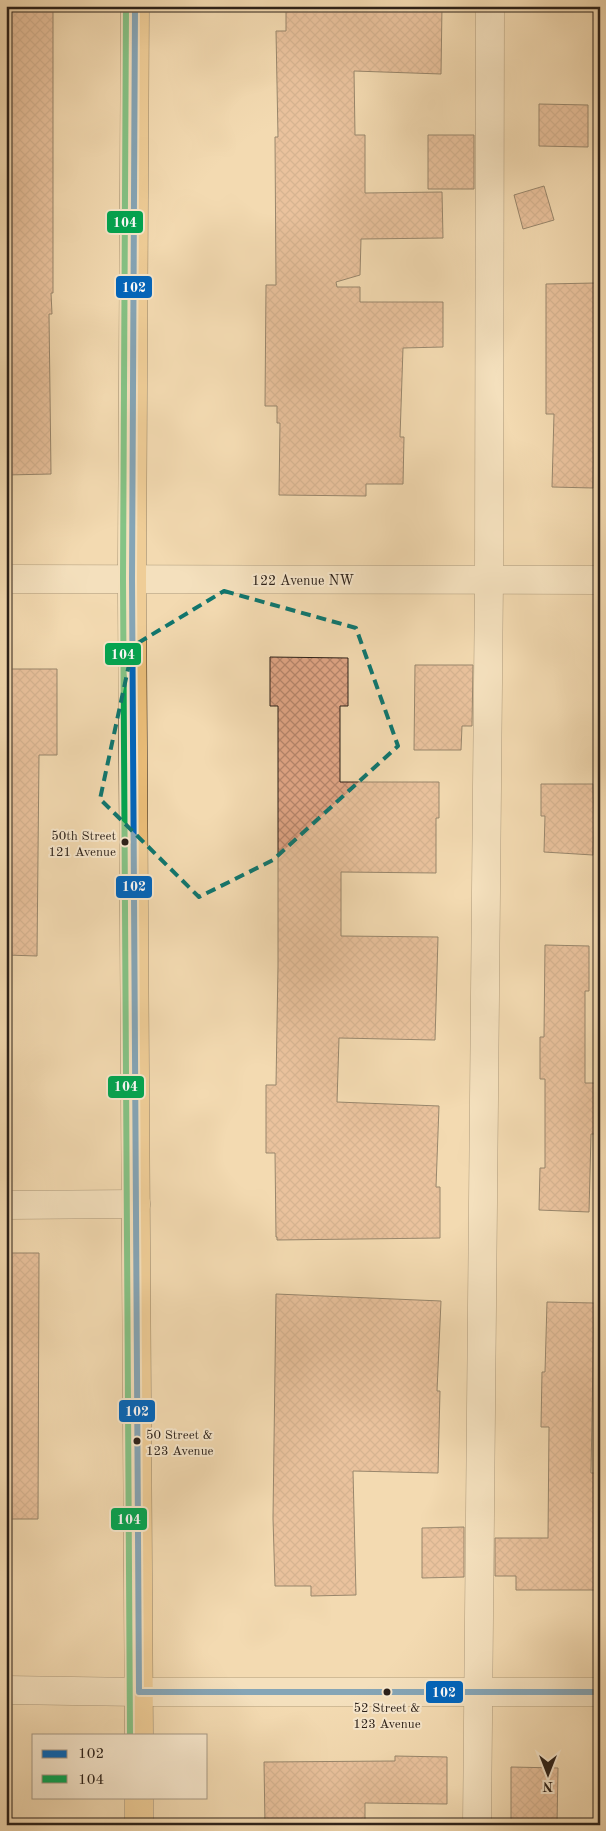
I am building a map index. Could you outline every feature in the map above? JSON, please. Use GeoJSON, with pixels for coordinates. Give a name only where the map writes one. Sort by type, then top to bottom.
{"type":"FeatureCollection","features":[{"type":"Feature","properties":{"kind":"main road"},"geometry":{"type":"LineString","coordinates":[[135,6],[132,579],[140,1734]]}},
{"type":"Feature","properties":{"kind":"main road"},"geometry":{"type":"LineString","coordinates":[[139,1798],[139,1825]]}},
{"type":"Feature","properties":{"kind":"street"},"geometry":{"type":"LineString","coordinates":[[477,1825],[489,580],[490,6]]}},
{"type":"Feature","properties":{"kind":"street","name":"122 Avenue NW"},"geometry":{"type":"LineString","coordinates":[[6,579],[600,580]]}},
{"type":"Feature","properties":{"kind":"street"},"geometry":{"type":"LineString","coordinates":[[6,1205],[136,1204]]}},
{"type":"Feature","properties":{"kind":"street"},"geometry":{"type":"LineString","coordinates":[[6,1690],[140,1692],[600,1692]]}},
{"type":"Feature","properties":{"kind":"highlighted area"},"geometry":{"type":"Polygon","coordinates":[[[224,591],[356,628],[398,746],[273,860],[199,897],[100,799],[133,646],[224,591]]]}},
{"type":"Feature","properties":{"kind":"building"},"geometry":{"type":"Polygon","coordinates":[[[9,6],[53,6],[53,293],[51,293],[52,314],[49,314],[51,474],[6,475],[7,73],[9,73],[9,6]]]}},
{"type":"Feature","properties":{"kind":"building"},"geometry":{"type":"Polygon","coordinates":[[[286,6],[442,6],[441,74],[354,71],[355,135],[365,135],[365,193],[442,192],[443,238],[361,239],[360,275],[336,282],[337,287],[360,287],[360,302],[443,302],[443,347],[403,348],[400,437],[404,437],[403,484],[366,484],[366,496],[279,495],[280,423],[277,423],[277,406],[265,406],[266,285],[276,285],[275,137],[278,137],[276,31],[286,31],[286,6]]]}},
{"type":"Feature","properties":{"kind":"building"},"geometry":{"type":"Polygon","coordinates":[[[539,104],[588,105],[588,147],[539,146],[539,104]]]}},
{"type":"Feature","properties":{"kind":"building"},"geometry":{"type":"Polygon","coordinates":[[[428,135],[474,135],[474,189],[428,189],[428,135]]]}},
{"type":"Feature","properties":{"kind":"building"},"geometry":{"type":"Polygon","coordinates":[[[544,186],[554,220],[523,229],[514,195],[544,186]]]}},
{"type":"Feature","properties":{"kind":"building"},"geometry":{"type":"Polygon","coordinates":[[[595,283],[593,488],[552,487],[554,414],[546,414],[546,284],[595,283]]]}},
{"type":"Feature","properties":{"kind":"building"},"geometry":{"type":"Polygon","coordinates":[[[270,657],[348,658],[348,706],[340,706],[340,782],[439,782],[439,818],[436,818],[436,873],[341,872],[341,936],[438,937],[435,1040],[339,1038],[337,1102],[439,1106],[436,1187],[440,1187],[440,1238],[277,1240],[276,1237],[275,1153],[266,1153],[266,1085],[276,1085],[278,966],[278,706],[270,706],[270,657]]]}},
{"type":"Feature","properties":{"kind":"building"},"geometry":{"type":"Polygon","coordinates":[[[415,665],[473,665],[472,726],[462,726],[461,750],[414,750],[415,665]]]}},
{"type":"Feature","properties":{"kind":"building"},"geometry":{"type":"Polygon","coordinates":[[[6,669],[57,669],[57,755],[39,755],[37,956],[6,955],[6,669]]]}},
{"type":"Feature","properties":{"kind":"building"},"geometry":{"type":"Polygon","coordinates":[[[541,784],[593,784],[593,855],[544,852],[545,816],[541,816],[541,784]]]}},
{"type":"Feature","properties":{"kind":"building"},"geometry":{"type":"Polygon","coordinates":[[[545,945],[589,946],[589,991],[585,991],[585,1083],[596,1083],[597,1134],[591,1134],[589,1212],[539,1210],[540,1168],[545,1168],[545,1079],[540,1079],[540,1037],[544,1037],[545,945]]]}},
{"type":"Feature","properties":{"kind":"building"},"geometry":{"type":"Polygon","coordinates":[[[6,1253],[39,1253],[38,1519],[6,1519],[6,1253]]]}},
{"type":"Feature","properties":{"kind":"building"},"geometry":{"type":"Polygon","coordinates":[[[276,1294],[441,1301],[437,1391],[440,1391],[438,1473],[353,1471],[356,1595],[311,1596],[311,1586],[275,1586],[273,1518],[276,1294]]]}},
{"type":"Feature","properties":{"kind":"building"},"geometry":{"type":"Polygon","coordinates":[[[547,1302],[594,1303],[591,1473],[596,1473],[595,1545],[600,1545],[600,1590],[516,1590],[516,1576],[495,1576],[495,1538],[548,1538],[549,1427],[541,1427],[542,1372],[545,1372],[547,1302]]]}},
{"type":"Feature","properties":{"kind":"building"},"geometry":{"type":"Polygon","coordinates":[[[464,1527],[464,1577],[422,1578],[422,1528],[464,1527]]]}},
{"type":"Feature","properties":{"kind":"building"},"geometry":{"type":"Polygon","coordinates":[[[395,1756],[447,1757],[447,1804],[365,1803],[365,1825],[265,1825],[264,1762],[395,1761],[395,1756]]]}},
{"type":"Feature","properties":{"kind":"building"},"geometry":{"type":"Polygon","coordinates":[[[511,1767],[558,1768],[557,1825],[511,1825],[511,1767]]]}},
{"type":"Feature","properties":{"kind":"transit line","name":"104"},"geometry":{"type":"LineString","coordinates":[[126,6],[123,579],[130,1734]]}},
{"type":"Feature","properties":{"kind":"transit line","name":"102"},"geometry":{"type":"LineString","coordinates":[[135,6],[132,579],[139,1692]]}},
{"type":"Feature","properties":{"kind":"transit line","name":"102"},"geometry":{"type":"LineString","coordinates":[[139,1692],[600,1692]]}},
{"type":"Feature","properties":{"kind":"place","name":"50th Street 121 Avenue"},"geometry":{"type":"Point","coordinates":[125,842]}},
{"type":"Feature","properties":{"kind":"place","name":"50 Street & 123 Avenue"},"geometry":{"type":"Point","coordinates":[137,1441]}},
{"type":"Feature","properties":{"kind":"place","name":"52 Street & 123 Avenue"},"geometry":{"type":"Point","coordinates":[387,1692]}}]}
